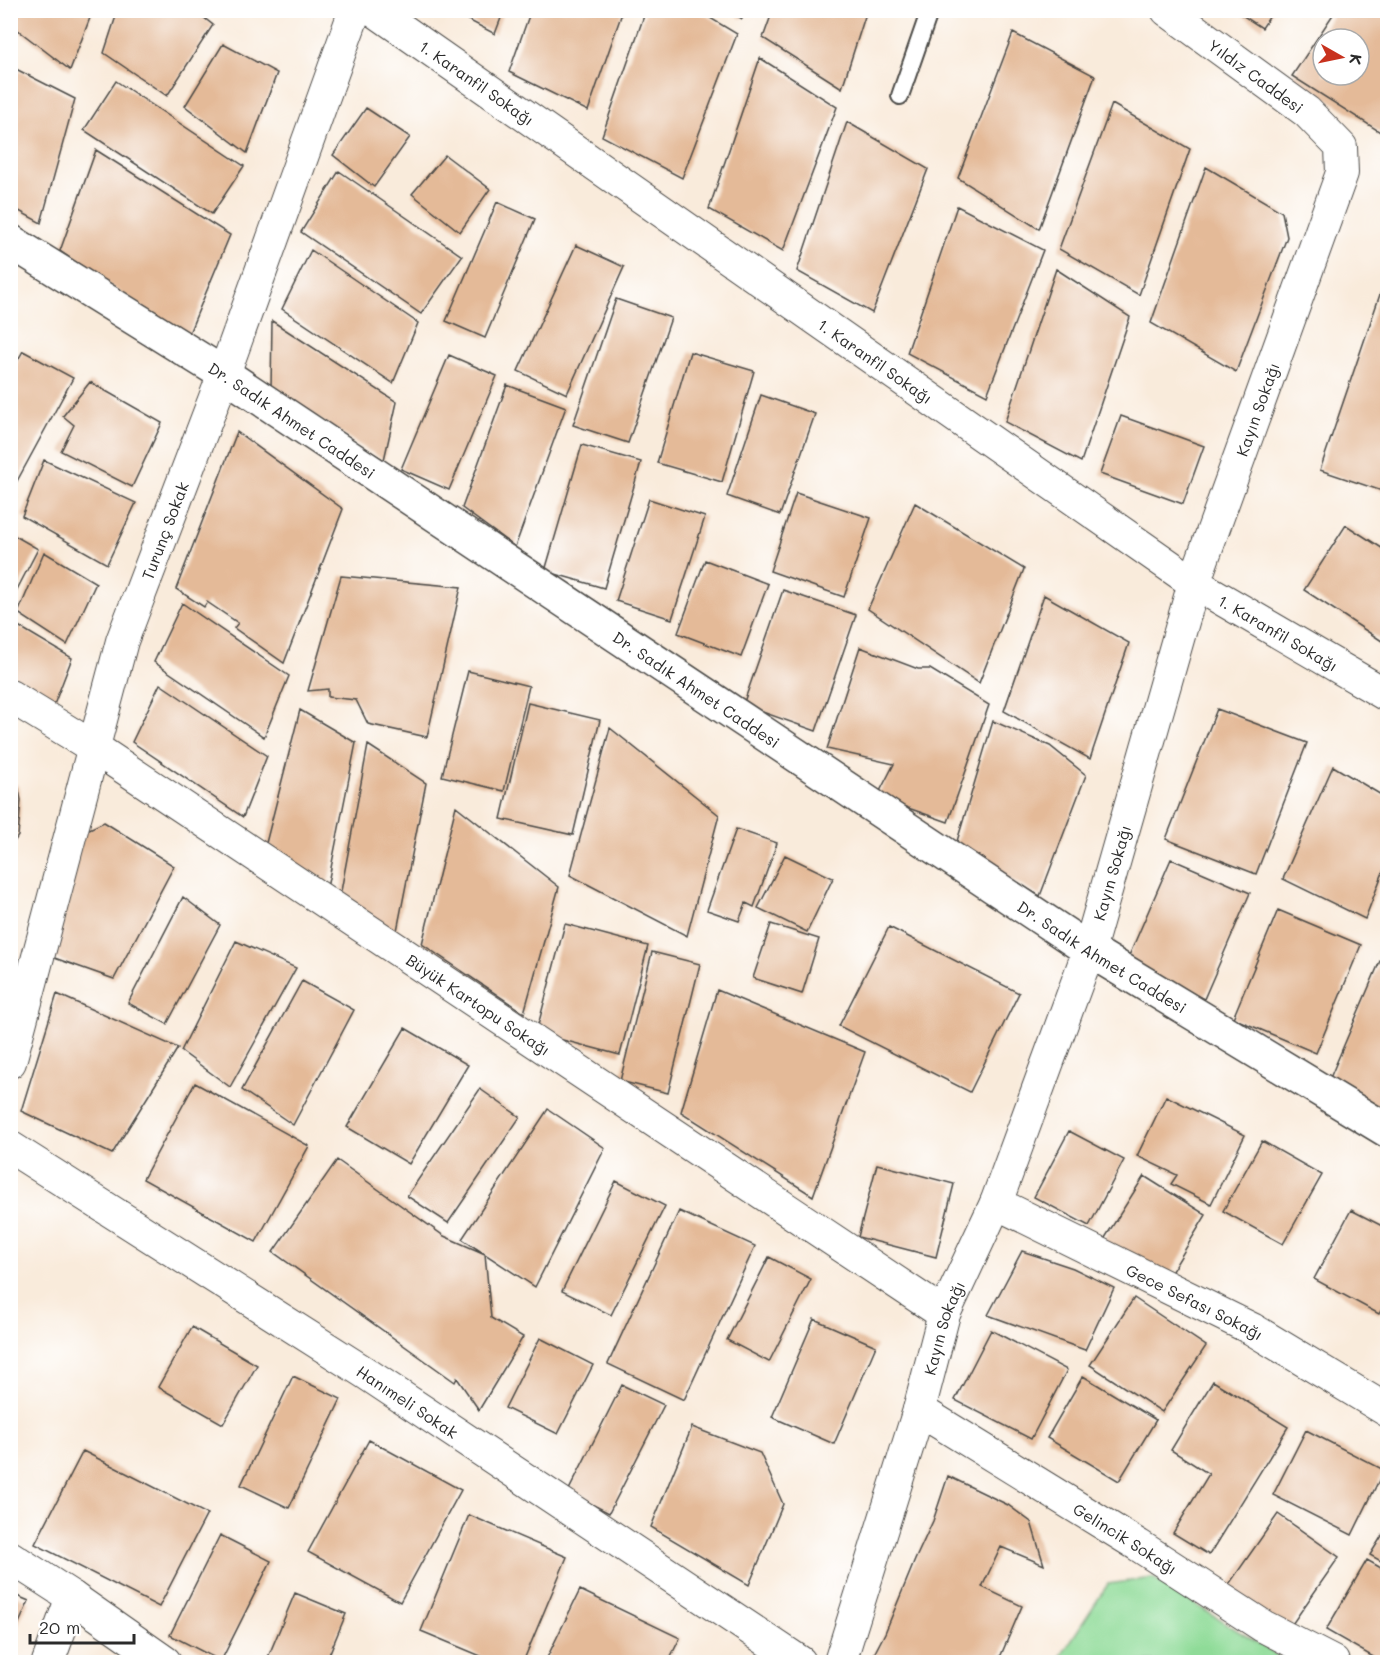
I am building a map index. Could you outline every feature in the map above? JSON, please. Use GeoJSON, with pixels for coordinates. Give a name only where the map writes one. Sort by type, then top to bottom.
{"type":"FeatureCollection","features":[{"type":"Feature","properties":{"kind":"street","name":"Turunç Sokak"},"geometry":{"type":"LineString","coordinates":[[10,1062],[122,641],[224,374],[355,10]]}},
{"type":"Feature","properties":{"kind":"street","name":"1. Karanfil Sokağı"},"geometry":{"type":"LineString","coordinates":[[374,10],[1194,583],[1388,696]]}},
{"type":"Feature","properties":{"kind":"street","name":"Yıldız Caddesi"},"geometry":{"type":"LineString","coordinates":[[1167,10],[1306,112],[1341,147]]}},
{"type":"Feature","properties":{"kind":"street","name":"Kayın Sokağı"},"geometry":{"type":"LineString","coordinates":[[840,1662],[919,1410],[944,1314],[996,1203],[1089,950],[1194,583],[1342,174],[1341,147]]}},
{"type":"Feature","properties":{"kind":"street","name":"Dr. Sadık Ahmet Caddesi"},"geometry":{"type":"LineString","coordinates":[[10,241],[224,374],[1089,950],[1388,1131]]}},
{"type":"Feature","properties":{"kind":"street","name":"Büyük Kartopu Sokağı"},"geometry":{"type":"LineString","coordinates":[[10,696],[93,747],[944,1314]]}},
{"type":"Feature","properties":{"kind":"street","name":"Hanımeli Sokak"},"geometry":{"type":"LineString","coordinates":[[10,1147],[364,1372],[800,1662]]}},
{"type":"Feature","properties":{"kind":"street","name":"Gece Sefası Sokağı"},"geometry":{"type":"LineString","coordinates":[[996,1203],[1252,1329],[1388,1411]]}},
{"type":"Feature","properties":{"kind":"street","name":"Gelincik Sokağı"},"geometry":{"type":"LineString","coordinates":[[919,1410],[1138,1545],[1263,1626],[1333,1662]]}},
{"type":"Feature","properties":{"kind":"street"},"geometry":{"type":"LineString","coordinates":[[10,1557],[165,1662]]}},
{"type":"Feature","properties":{"kind":"street"},"geometry":{"type":"LineString","coordinates":[[48,1662],[72,1597]]}},
{"type":"Feature","properties":{"kind":"lane"},"geometry":{"type":"LineString","coordinates":[[900,96],[930,10]]}},
{"type":"Feature","properties":{"kind":"green space"},"geometry":{"type":"Polygon","coordinates":[[[1153,1578],[1288,1662],[1057,1662],[1108,1584],[1153,1578]]]}},
{"type":"Feature","properties":{"kind":"building"},"geometry":{"type":"Polygon","coordinates":[[[10,10],[93,10],[70,70],[10,24],[10,10]]]}},
{"type":"Feature","properties":{"kind":"building"},"geometry":{"type":"Polygon","coordinates":[[[118,10],[194,10],[213,25],[167,96],[104,53],[118,10]]]}},
{"type":"Feature","properties":{"kind":"building"},"geometry":{"type":"Polygon","coordinates":[[[449,10],[504,10],[495,34],[449,10]]]}},
{"type":"Feature","properties":{"kind":"building"},"geometry":{"type":"Polygon","coordinates":[[[531,10],[623,10],[588,111],[509,72],[531,10]]]}},
{"type":"Feature","properties":{"kind":"building"},"geometry":{"type":"Polygon","coordinates":[[[646,10],[697,10],[737,34],[682,178],[602,136],[646,10]]]}},
{"type":"Feature","properties":{"kind":"building"},"geometry":{"type":"Polygon","coordinates":[[[727,10],[745,10],[742,19],[727,10]]]}},
{"type":"Feature","properties":{"kind":"building"},"geometry":{"type":"Polygon","coordinates":[[[773,10],[867,10],[842,88],[763,38],[773,10]]]}},
{"type":"Feature","properties":{"kind":"building"},"geometry":{"type":"Polygon","coordinates":[[[1234,10],[1274,10],[1262,28],[1234,10]]]}},
{"type":"Feature","properties":{"kind":"building"},"geometry":{"type":"Polygon","coordinates":[[[1336,10],[1388,10],[1388,137],[1292,76],[1311,48],[1311,87],[1371,87],[1371,27],[1325,27],[1336,10]]]}},
{"type":"Feature","properties":{"kind":"building"},"geometry":{"type":"Polygon","coordinates":[[[1013,33],[1095,76],[1039,229],[958,178],[1013,33]]]}},
{"type":"Feature","properties":{"kind":"building"},"geometry":{"type":"Polygon","coordinates":[[[223,44],[277,73],[247,153],[185,106],[223,44]]]}},
{"type":"Feature","properties":{"kind":"building"},"geometry":{"type":"Polygon","coordinates":[[[760,58],[837,107],[783,251],[709,209],[760,58]]]}},
{"type":"Feature","properties":{"kind":"building"},"geometry":{"type":"Polygon","coordinates":[[[10,66],[75,99],[41,223],[10,206],[10,66]]]}},
{"type":"Feature","properties":{"kind":"building"},"geometry":{"type":"Polygon","coordinates":[[[116,81],[244,166],[212,214],[84,130],[116,81]]]}},
{"type":"Feature","properties":{"kind":"building"},"geometry":{"type":"Polygon","coordinates":[[[1112,104],[1190,149],[1139,295],[1059,249],[1112,104]]]}},
{"type":"Feature","properties":{"kind":"building"},"geometry":{"type":"Polygon","coordinates":[[[366,108],[410,137],[374,187],[333,155],[366,108]]]}},
{"type":"Feature","properties":{"kind":"building"},"geometry":{"type":"Polygon","coordinates":[[[847,122],[928,169],[872,313],[797,271],[847,122]]]}},
{"type":"Feature","properties":{"kind":"building"},"geometry":{"type":"Polygon","coordinates":[[[96,150],[230,235],[187,338],[60,251],[96,150]]]}},
{"type":"Feature","properties":{"kind":"building"},"geometry":{"type":"Polygon","coordinates":[[[445,155],[490,189],[460,232],[412,194],[445,155]]]}},
{"type":"Feature","properties":{"kind":"building"},"geometry":{"type":"Polygon","coordinates":[[[1206,167],[1282,212],[1287,237],[1236,372],[1151,323],[1206,167]]]}},
{"type":"Feature","properties":{"kind":"building"},"geometry":{"type":"Polygon","coordinates":[[[339,171],[462,256],[421,314],[301,232],[339,171]]]}},
{"type":"Feature","properties":{"kind":"building"},"geometry":{"type":"Polygon","coordinates":[[[497,202],[535,219],[485,338],[446,321],[497,202]]]}},
{"type":"Feature","properties":{"kind":"building"},"geometry":{"type":"Polygon","coordinates":[[[957,206],[1043,250],[987,395],[907,353],[957,206]]]}},
{"type":"Feature","properties":{"kind":"building"},"geometry":{"type":"Polygon","coordinates":[[[576,245],[624,267],[567,394],[518,371],[576,245]]]}},
{"type":"Feature","properties":{"kind":"building"},"geometry":{"type":"Polygon","coordinates":[[[311,250],[418,323],[393,383],[282,309],[311,250]]]}},
{"type":"Feature","properties":{"kind":"building"},"geometry":{"type":"Polygon","coordinates":[[[1056,269],[1130,317],[1081,462],[1005,422],[1056,269]]]}},
{"type":"Feature","properties":{"kind":"building"},"geometry":{"type":"Polygon","coordinates":[[[1388,274],[1388,493],[1320,470],[1388,274]]]}},
{"type":"Feature","properties":{"kind":"building"},"geometry":{"type":"Polygon","coordinates":[[[616,299],[671,318],[628,443],[573,425],[616,299]]]}},
{"type":"Feature","properties":{"kind":"building"},"geometry":{"type":"Polygon","coordinates":[[[272,321],[397,402],[384,460],[271,390],[272,321]]]}},
{"type":"Feature","properties":{"kind":"building"},"geometry":{"type":"Polygon","coordinates":[[[23,351],[73,378],[10,494],[10,374],[23,351]]]}},
{"type":"Feature","properties":{"kind":"building"},"geometry":{"type":"Polygon","coordinates":[[[690,352],[754,371],[722,482],[657,463],[690,352]]]}},
{"type":"Feature","properties":{"kind":"building"},"geometry":{"type":"Polygon","coordinates":[[[449,355],[497,376],[449,490],[401,469],[449,355]]]}},
{"type":"Feature","properties":{"kind":"building"},"geometry":{"type":"Polygon","coordinates":[[[90,382],[162,423],[132,487],[61,451],[74,425],[63,416],[90,382]]]}},
{"type":"Feature","properties":{"kind":"building"},"geometry":{"type":"Polygon","coordinates":[[[507,385],[566,407],[515,547],[462,508],[507,385]]]}},
{"type":"Feature","properties":{"kind":"building"},"geometry":{"type":"Polygon","coordinates":[[[761,395],[815,414],[780,515],[727,496],[761,395]]]}},
{"type":"Feature","properties":{"kind":"building"},"geometry":{"type":"Polygon","coordinates":[[[1121,416],[1204,446],[1183,504],[1100,474],[1121,416]]]}},
{"type":"Feature","properties":{"kind":"building"},"geometry":{"type":"Polygon","coordinates":[[[237,432],[343,509],[284,663],[234,628],[238,623],[207,602],[204,607],[176,589],[237,432]]]}},
{"type":"Feature","properties":{"kind":"building"},"geometry":{"type":"Polygon","coordinates":[[[582,445],[641,462],[604,588],[545,571],[582,445]]]}},
{"type":"Feature","properties":{"kind":"building"},"geometry":{"type":"Polygon","coordinates":[[[44,460],[136,503],[107,564],[22,516],[44,460]]]}},
{"type":"Feature","properties":{"kind":"building"},"geometry":{"type":"Polygon","coordinates":[[[796,493],[871,518],[844,597],[770,571],[796,493]]]}},
{"type":"Feature","properties":{"kind":"building"},"geometry":{"type":"Polygon","coordinates":[[[649,499],[705,517],[672,619],[616,601],[649,499]]]}},
{"type":"Feature","properties":{"kind":"building"},"geometry":{"type":"Polygon","coordinates":[[[915,503],[1024,569],[979,683],[868,609],[915,503]]]}},
{"type":"Feature","properties":{"kind":"building"},"geometry":{"type":"Polygon","coordinates":[[[1346,525],[1388,552],[1388,645],[1304,590],[1346,525]]]}},
{"type":"Feature","properties":{"kind":"building"},"geometry":{"type":"Polygon","coordinates":[[[10,533],[38,549],[10,603],[10,533]]]}},
{"type":"Feature","properties":{"kind":"building"},"geometry":{"type":"Polygon","coordinates":[[[44,552],[96,583],[67,645],[18,613],[44,552]]]}},
{"type":"Feature","properties":{"kind":"building"},"geometry":{"type":"Polygon","coordinates":[[[705,560],[768,584],[741,657],[678,633],[705,560]]]}},
{"type":"Feature","properties":{"kind":"building"},"geometry":{"type":"Polygon","coordinates":[[[341,576],[461,587],[427,737],[368,724],[356,700],[328,697],[328,689],[308,691],[341,576]]]}},
{"type":"Feature","properties":{"kind":"building"},"geometry":{"type":"Polygon","coordinates":[[[783,590],[856,615],[816,731],[743,705],[783,590]]]}},
{"type":"Feature","properties":{"kind":"building"},"geometry":{"type":"Polygon","coordinates":[[[1044,595],[1129,643],[1090,759],[1004,711],[1044,595]]]}},
{"type":"Feature","properties":{"kind":"building"},"geometry":{"type":"Polygon","coordinates":[[[182,603],[289,676],[264,737],[154,662],[182,603]]]}},
{"type":"Feature","properties":{"kind":"building"},"geometry":{"type":"Polygon","coordinates":[[[10,621],[72,658],[52,710],[10,684],[10,621]]]}},
{"type":"Feature","properties":{"kind":"building"},"geometry":{"type":"Polygon","coordinates":[[[860,647],[918,669],[930,669],[989,705],[948,822],[877,797],[894,764],[827,749],[860,647]]]}},
{"type":"Feature","properties":{"kind":"building"},"geometry":{"type":"Polygon","coordinates":[[[468,671],[529,686],[504,791],[442,776],[468,671]]]}},
{"type":"Feature","properties":{"kind":"building"},"geometry":{"type":"Polygon","coordinates":[[[160,684],[267,756],[243,817],[132,742],[160,684]]]}},
{"type":"Feature","properties":{"kind":"building"},"geometry":{"type":"Polygon","coordinates":[[[528,703],[600,720],[573,835],[501,819],[528,703]]]}},
{"type":"Feature","properties":{"kind":"building"},"geometry":{"type":"Polygon","coordinates":[[[1217,709],[1307,743],[1256,874],[1166,839],[1217,709]]]}},
{"type":"Feature","properties":{"kind":"building"},"geometry":{"type":"Polygon","coordinates":[[[300,710],[356,743],[327,888],[265,847],[300,710]]]}},
{"type":"Feature","properties":{"kind":"building"},"geometry":{"type":"Polygon","coordinates":[[[993,721],[1050,746],[1086,775],[1040,896],[955,848],[993,721]]]}},
{"type":"Feature","properties":{"kind":"building"},"geometry":{"type":"Polygon","coordinates":[[[610,728],[719,815],[687,936],[570,875],[610,728]]]}},
{"type":"Feature","properties":{"kind":"building"},"geometry":{"type":"Polygon","coordinates":[[[368,745],[426,783],[395,941],[339,902],[368,745]]]}},
{"type":"Feature","properties":{"kind":"building"},"geometry":{"type":"Polygon","coordinates":[[[1333,766],[1388,799],[1388,859],[1365,919],[1283,879],[1333,766]]]}},
{"type":"Feature","properties":{"kind":"building"},"geometry":{"type":"Polygon","coordinates":[[[10,781],[18,786],[21,800],[18,836],[10,848],[10,781]]]}},
{"type":"Feature","properties":{"kind":"building"},"geometry":{"type":"Polygon","coordinates":[[[456,806],[559,887],[524,1013],[422,944],[456,806]]]}},
{"type":"Feature","properties":{"kind":"building"},"geometry":{"type":"Polygon","coordinates":[[[104,822],[174,866],[114,979],[46,955],[85,831],[104,822]]]}},
{"type":"Feature","properties":{"kind":"building"},"geometry":{"type":"Polygon","coordinates":[[[736,829],[777,843],[754,907],[746,903],[739,921],[707,910],[736,829]]]}},
{"type":"Feature","properties":{"kind":"building"},"geometry":{"type":"Polygon","coordinates":[[[785,855],[833,878],[807,932],[758,908],[785,855]]]}},
{"type":"Feature","properties":{"kind":"building"},"geometry":{"type":"Polygon","coordinates":[[[1171,859],[1250,893],[1204,999],[1125,965],[1171,859]]]}},
{"type":"Feature","properties":{"kind":"building"},"geometry":{"type":"Polygon","coordinates":[[[183,897],[220,925],[167,1024],[128,1003],[183,897]]]}},
{"type":"Feature","properties":{"kind":"building"},"geometry":{"type":"Polygon","coordinates":[[[1278,910],[1361,945],[1316,1053],[1233,1018],[1278,910]]]}},
{"type":"Feature","properties":{"kind":"building"},"geometry":{"type":"Polygon","coordinates":[[[565,924],[648,946],[620,1055],[536,1033],[565,924]]]}},
{"type":"Feature","properties":{"kind":"building"},"geometry":{"type":"Polygon","coordinates":[[[771,924],[819,939],[802,994],[753,978],[771,924]]]}},
{"type":"Feature","properties":{"kind":"building"},"geometry":{"type":"Polygon","coordinates":[[[889,927],[1019,993],[970,1092],[839,1026],[889,927]]]}},
{"type":"Feature","properties":{"kind":"building"},"geometry":{"type":"Polygon","coordinates":[[[236,941],[296,968],[230,1087],[181,1051],[236,941]]]}},
{"type":"Feature","properties":{"kind":"building"},"geometry":{"type":"Polygon","coordinates":[[[652,952],[700,964],[668,1093],[620,1081],[652,952]]]}},
{"type":"Feature","properties":{"kind":"building"},"geometry":{"type":"Polygon","coordinates":[[[1380,961],[1388,964],[1388,1112],[1327,1085],[1380,961]]]}},
{"type":"Feature","properties":{"kind":"building"},"geometry":{"type":"Polygon","coordinates":[[[302,981],[354,1010],[293,1125],[242,1090],[302,981]]]}},
{"type":"Feature","properties":{"kind":"building"},"geometry":{"type":"Polygon","coordinates":[[[717,990],[865,1052],[813,1196],[681,1112],[717,990]]]}},
{"type":"Feature","properties":{"kind":"building"},"geometry":{"type":"Polygon","coordinates":[[[57,994],[178,1048],[112,1154],[21,1111],[57,994]]]}},
{"type":"Feature","properties":{"kind":"building"},"geometry":{"type":"Polygon","coordinates":[[[405,1028],[468,1065],[409,1164],[347,1127],[405,1028]]]}},
{"type":"Feature","properties":{"kind":"building"},"geometry":{"type":"Polygon","coordinates":[[[195,1083],[309,1146],[256,1242],[143,1179],[195,1083]]]}},
{"type":"Feature","properties":{"kind":"building"},"geometry":{"type":"Polygon","coordinates":[[[480,1089],[520,1117],[448,1223],[407,1196],[480,1089]]]}},
{"type":"Feature","properties":{"kind":"building"},"geometry":{"type":"Polygon","coordinates":[[[1166,1096],[1245,1135],[1211,1204],[1171,1184],[1177,1175],[1137,1156],[1166,1096]]]}},
{"type":"Feature","properties":{"kind":"building"},"geometry":{"type":"Polygon","coordinates":[[[548,1109],[605,1148],[535,1287],[462,1239],[548,1109]]]}},
{"type":"Feature","properties":{"kind":"building"},"geometry":{"type":"Polygon","coordinates":[[[1069,1131],[1124,1160],[1089,1226],[1034,1197],[1069,1131]]]}},
{"type":"Feature","properties":{"kind":"building"},"geometry":{"type":"Polygon","coordinates":[[[1262,1141],[1322,1175],[1283,1244],[1223,1211],[1262,1141]]]}},
{"type":"Feature","properties":{"kind":"building"},"geometry":{"type":"Polygon","coordinates":[[[337,1160],[444,1236],[485,1254],[491,1318],[523,1337],[479,1410],[457,1378],[455,1382],[273,1252],[337,1160]]]}},
{"type":"Feature","properties":{"kind":"building"},"geometry":{"type":"Polygon","coordinates":[[[877,1164],[954,1184],[936,1257],[858,1237],[877,1164]]]}},
{"type":"Feature","properties":{"kind":"building"},"geometry":{"type":"Polygon","coordinates":[[[1144,1176],[1206,1215],[1166,1281],[1103,1241],[1144,1176]]]}},
{"type":"Feature","properties":{"kind":"building"},"geometry":{"type":"Polygon","coordinates":[[[616,1181],[665,1206],[611,1315],[562,1291],[616,1181]]]}},
{"type":"Feature","properties":{"kind":"building"},"geometry":{"type":"Polygon","coordinates":[[[1351,1210],[1388,1229],[1388,1298],[1379,1314],[1314,1279],[1351,1210]]]}},
{"type":"Feature","properties":{"kind":"building"},"geometry":{"type":"Polygon","coordinates":[[[679,1211],[755,1246],[684,1400],[608,1364],[679,1211]]]}},
{"type":"Feature","properties":{"kind":"building"},"geometry":{"type":"Polygon","coordinates":[[[1022,1251],[1073,1268],[1114,1288],[1085,1350],[988,1315],[1022,1251]]]}},
{"type":"Feature","properties":{"kind":"building"},"geometry":{"type":"Polygon","coordinates":[[[769,1257],[811,1279],[769,1362],[727,1340],[769,1257]]]}},
{"type":"Feature","properties":{"kind":"building"},"geometry":{"type":"Polygon","coordinates":[[[1134,1298],[1206,1346],[1162,1412],[1090,1365],[1134,1298]]]}},
{"type":"Feature","properties":{"kind":"building"},"geometry":{"type":"Polygon","coordinates":[[[814,1319],[876,1346],[834,1444],[772,1417],[814,1319]]]}},
{"type":"Feature","properties":{"kind":"building"},"geometry":{"type":"Polygon","coordinates":[[[192,1327],[257,1365],[223,1424],[158,1387],[192,1327]]]}},
{"type":"Feature","properties":{"kind":"building"},"geometry":{"type":"Polygon","coordinates":[[[991,1330],[1067,1370],[1031,1439],[955,1400],[991,1330]]]}},
{"type":"Feature","properties":{"kind":"building"},"geometry":{"type":"Polygon","coordinates":[[[540,1338],[593,1365],[558,1434],[505,1408],[540,1338]]]}},
{"type":"Feature","properties":{"kind":"building"},"geometry":{"type":"Polygon","coordinates":[[[293,1376],[341,1399],[289,1508],[241,1485],[293,1376]]]}},
{"type":"Feature","properties":{"kind":"building"},"geometry":{"type":"Polygon","coordinates":[[[1083,1376],[1156,1420],[1119,1481],[1047,1438],[1083,1376]]]}},
{"type":"Feature","properties":{"kind":"building"},"geometry":{"type":"Polygon","coordinates":[[[1213,1381],[1288,1427],[1209,1555],[1173,1533],[1209,1474],[1171,1450],[1213,1381]]]}},
{"type":"Feature","properties":{"kind":"building"},"geometry":{"type":"Polygon","coordinates":[[[622,1385],[664,1405],[609,1513],[568,1492],[622,1385]]]}},
{"type":"Feature","properties":{"kind":"building"},"geometry":{"type":"Polygon","coordinates":[[[692,1427],[760,1453],[783,1504],[749,1585],[651,1527],[692,1427]]]}},
{"type":"Feature","properties":{"kind":"building"},"geometry":{"type":"Polygon","coordinates":[[[1306,1430],[1384,1470],[1352,1535],[1273,1495],[1306,1430]]]}},
{"type":"Feature","properties":{"kind":"building"},"geometry":{"type":"Polygon","coordinates":[[[369,1440],[461,1490],[400,1602],[308,1552],[369,1440]]]}},
{"type":"Feature","properties":{"kind":"building"},"geometry":{"type":"Polygon","coordinates":[[[83,1451],[207,1514],[159,1607],[35,1544],[83,1451]]]}},
{"type":"Feature","properties":{"kind":"building"},"geometry":{"type":"Polygon","coordinates":[[[948,1476],[1008,1505],[1031,1522],[1044,1565],[1001,1547],[982,1587],[1022,1606],[998,1662],[876,1662],[871,1660],[933,1521],[948,1476]]]}},
{"type":"Feature","properties":{"kind":"building"},"geometry":{"type":"Polygon","coordinates":[[[1278,1514],[1339,1557],[1288,1630],[1227,1587],[1278,1514]]]}},
{"type":"Feature","properties":{"kind":"building"},"geometry":{"type":"Polygon","coordinates":[[[469,1515],[567,1557],[523,1662],[495,1662],[421,1631],[469,1515]]]}},
{"type":"Feature","properties":{"kind":"building"},"geometry":{"type":"Polygon","coordinates":[[[1388,1526],[1388,1565],[1370,1555],[1388,1526]]]}},
{"type":"Feature","properties":{"kind":"building"},"geometry":{"type":"Polygon","coordinates":[[[220,1535],[271,1561],[221,1661],[170,1635],[220,1535]]]}},
{"type":"Feature","properties":{"kind":"building"},"geometry":{"type":"Polygon","coordinates":[[[1367,1560],[1388,1572],[1388,1662],[1382,1662],[1326,1630],[1367,1560]]]}},
{"type":"Feature","properties":{"kind":"building"},"geometry":{"type":"Polygon","coordinates":[[[580,1590],[680,1638],[668,1662],[545,1662],[580,1590]]]}},
{"type":"Feature","properties":{"kind":"building"},"geometry":{"type":"Polygon","coordinates":[[[10,1593],[29,1601],[10,1643],[10,1593]]]}},
{"type":"Feature","properties":{"kind":"building"},"geometry":{"type":"Polygon","coordinates":[[[295,1593],[346,1614],[326,1662],[266,1662],[295,1593]]]}}]}
